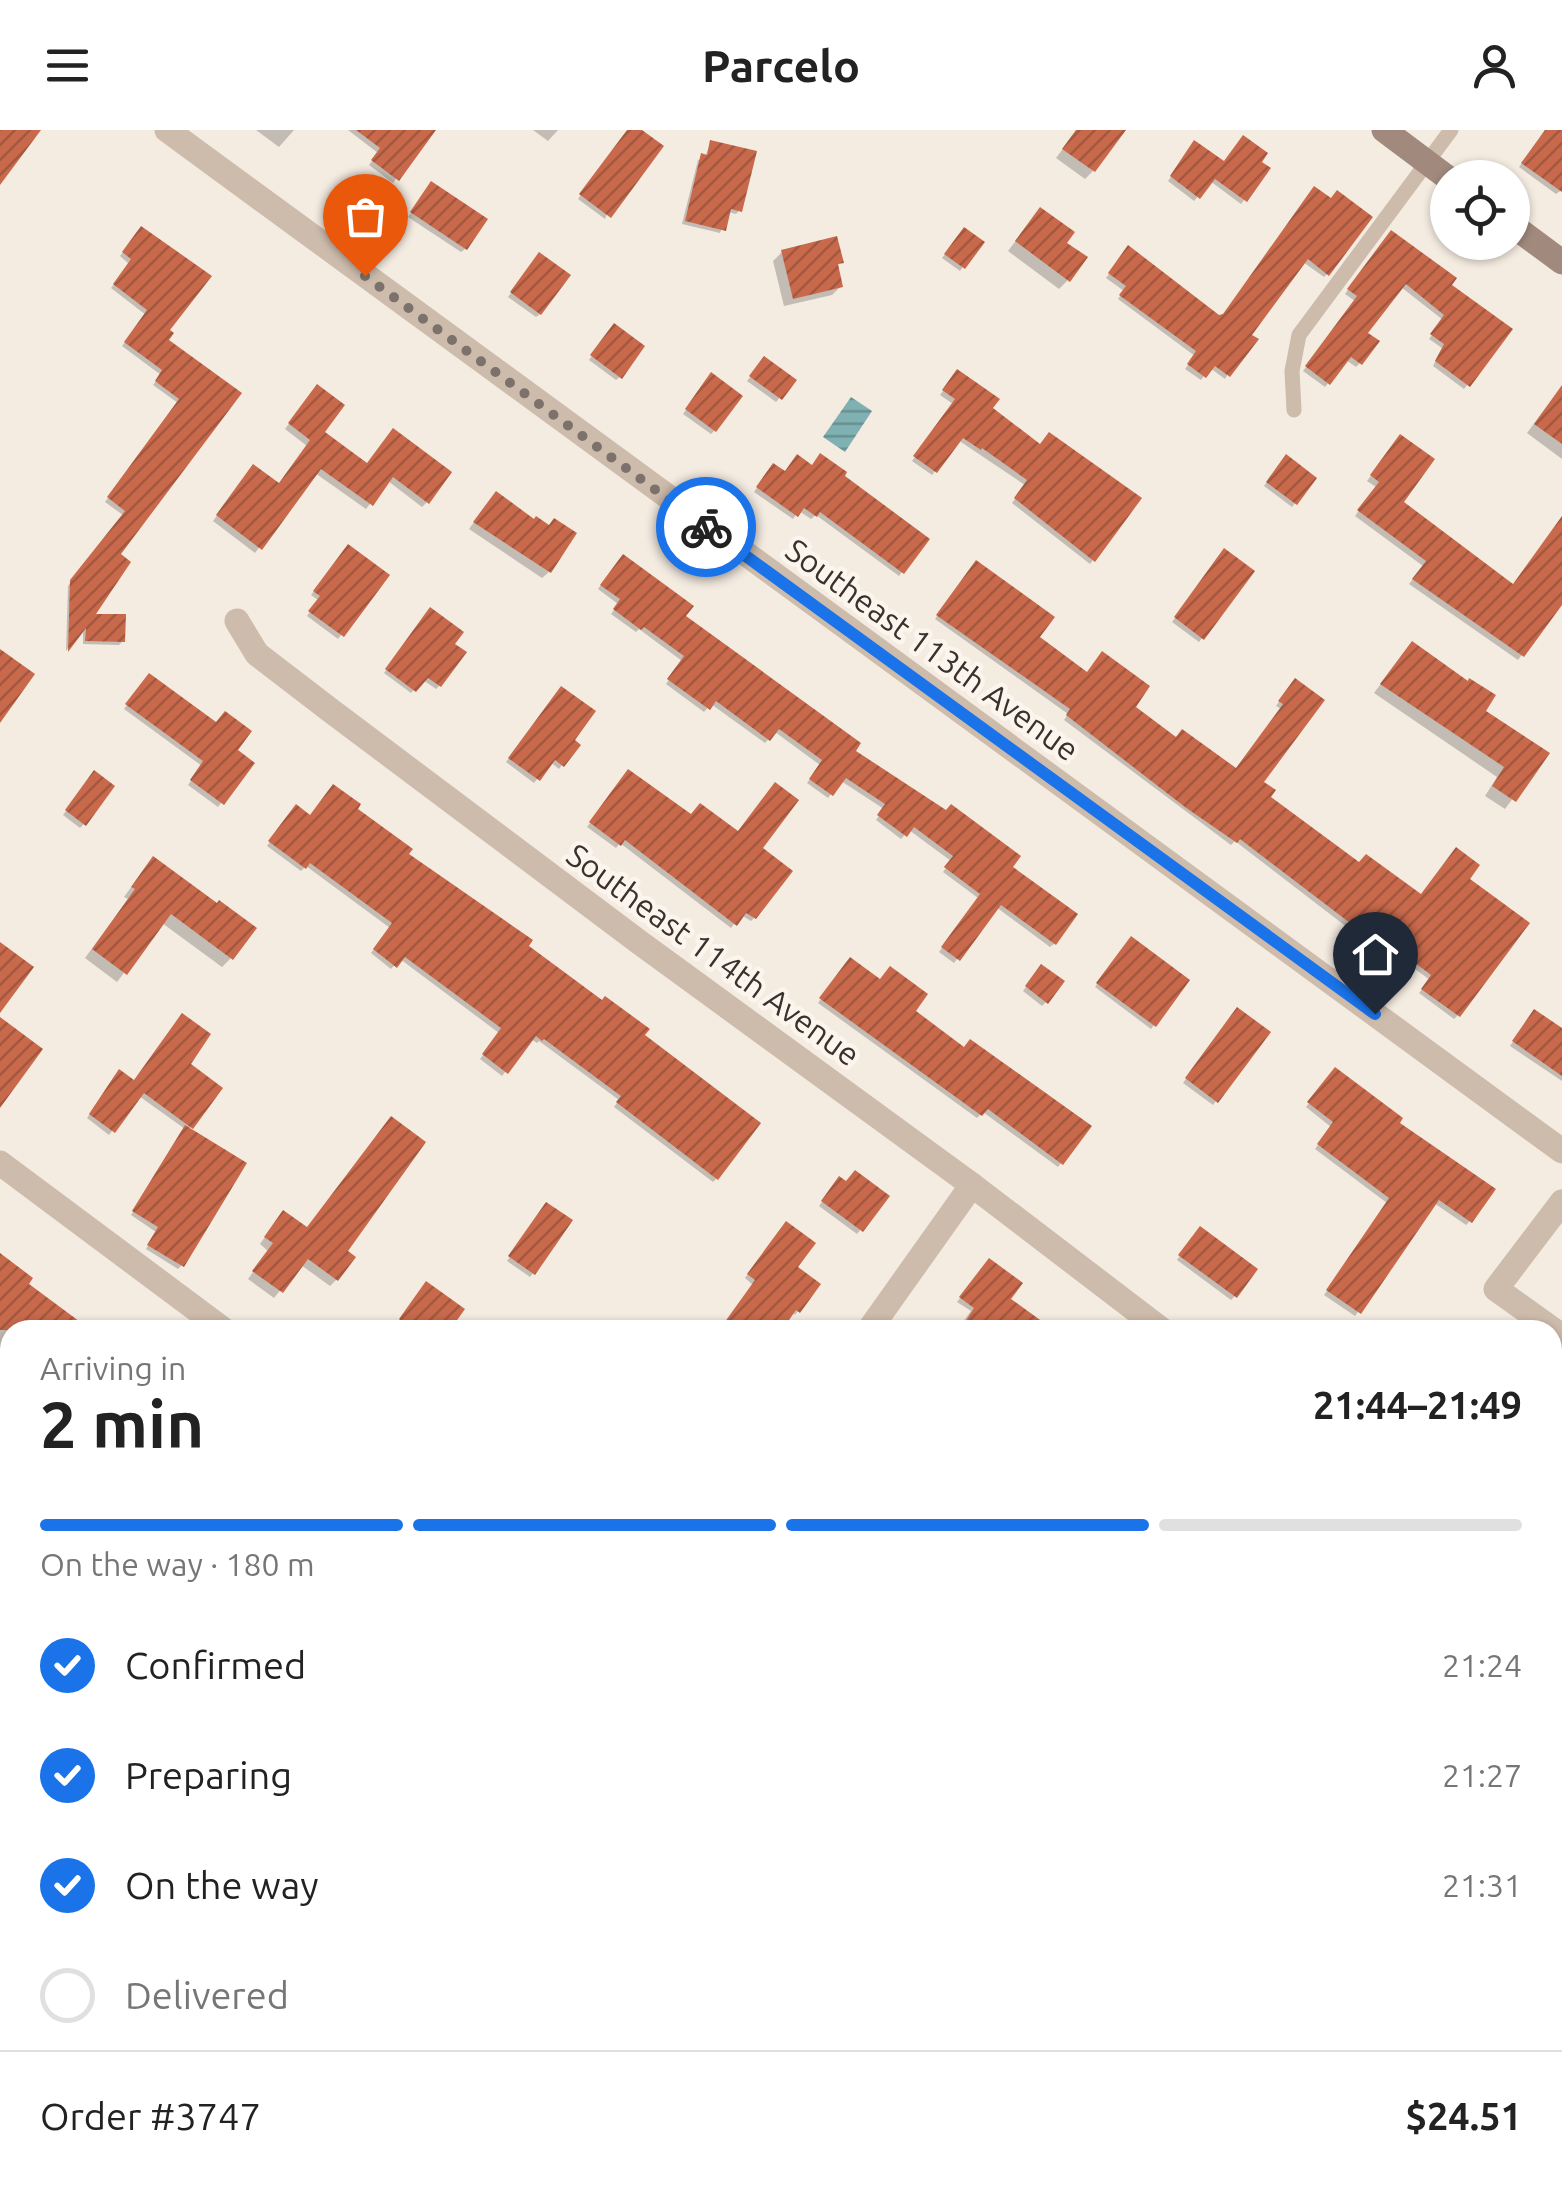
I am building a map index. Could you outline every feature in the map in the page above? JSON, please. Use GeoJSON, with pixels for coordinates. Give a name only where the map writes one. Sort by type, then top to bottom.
{"type":"FeatureCollection","features":[{"type":"Feature","properties":{"kind":"street","name":"Southeast 113th Avenue"},"geometry":{"type":"LineString","coordinates":[[167,130],[1562,1151]]}},
{"type":"Feature","properties":{"kind":"street"},"geometry":{"type":"LineString","coordinates":[[1384,130],[1430,164]]}},
{"type":"Feature","properties":{"kind":"street"},"geometry":{"type":"LineString","coordinates":[[1530,238],[1562,262]]}},
{"type":"Feature","properties":{"kind":"street","name":"Southeast 114th Avenue"},"geometry":{"type":"LineString","coordinates":[[237,621],[257,654],[1149,1320]]}},
{"type":"Feature","properties":{"kind":"street"},"geometry":{"type":"LineString","coordinates":[[0,1163],[203,1320]]}},
{"type":"Feature","properties":{"kind":"street"},"geometry":{"type":"LineString","coordinates":[[876,1320],[972,1185]]}},
{"type":"Feature","properties":{"kind":"street"},"geometry":{"type":"LineString","coordinates":[[1540,1320],[1496,1289],[1562,1202]]}},
{"type":"Feature","properties":{"kind":"lane"},"geometry":{"type":"LineString","coordinates":[[1441,160],[1451,130]]}},
{"type":"Feature","properties":{"kind":"lane"},"geometry":{"type":"LineString","coordinates":[[1294,410],[1292,371],[1299,334],[1430,179]]}},
{"type":"Feature","properties":{"kind":"water"},"geometry":{"type":"Polygon","coordinates":[[[851,397],[872,411],[845,452],[823,437],[851,397]]]}},
{"type":"Feature","properties":{"kind":"building"},"geometry":{"type":"Polygon","coordinates":[[[0,130],[41,130],[0,185],[0,130]]]}},
{"type":"Feature","properties":{"kind":"building"},"geometry":{"type":"Polygon","coordinates":[[[356,130],[436,130],[399,181],[371,160],[380,148],[356,130]]]}},
{"type":"Feature","properties":{"kind":"building"},"geometry":{"type":"Polygon","coordinates":[[[627,130],[642,130],[664,146],[611,218],[579,194],[627,130]]]}},
{"type":"Feature","properties":{"kind":"building"},"geometry":{"type":"Polygon","coordinates":[[[1076,130],[1126,130],[1095,172],[1062,149],[1076,130]]]}},
{"type":"Feature","properties":{"kind":"building"},"geometry":{"type":"Polygon","coordinates":[[[1545,130],[1562,130],[1562,192],[1530,169],[1530,160],[1523,160],[1545,130]]]}},
{"type":"Feature","properties":{"kind":"building"},"geometry":{"type":"Polygon","coordinates":[[[1243,135],[1268,153],[1262,162],[1271,168],[1247,202],[1215,179],[1200,199],[1170,176],[1194,140],[1224,161],[1243,135]]]}},
{"type":"Feature","properties":{"kind":"building"},"geometry":{"type":"Polygon","coordinates":[[[710,140],[757,151],[742,212],[731,209],[726,231],[685,221],[701,153],[707,155],[710,140]]]}},
{"type":"Feature","properties":{"kind":"building"},"geometry":{"type":"Polygon","coordinates":[[[431,181],[488,219],[467,250],[410,212],[431,181]]]}},
{"type":"Feature","properties":{"kind":"building"},"geometry":{"type":"Polygon","coordinates":[[[1314,186],[1331,198],[1337,190],[1373,217],[1329,276],[1308,259],[1252,335],[1259,339],[1230,377],[1215,366],[1206,378],[1187,364],[1196,351],[1119,295],[1126,286],[1108,273],[1128,245],[1219,315],[1223,314],[1314,186]]]}},
{"type":"Feature","properties":{"kind":"building"},"geometry":{"type":"Polygon","coordinates":[[[1040,207],[1075,232],[1067,243],[1088,257],[1070,282],[1015,241],[1040,207]]]}},
{"type":"Feature","properties":{"kind":"building"},"geometry":{"type":"Polygon","coordinates":[[[141,226],[212,276],[170,330],[174,333],[169,340],[242,393],[121,554],[131,562],[96,614],[126,614],[125,642],[85,641],[86,628],[68,652],[70,580],[125,511],[107,497],[179,399],[155,381],[162,370],[124,342],[147,310],[113,284],[131,259],[122,252],[141,226]]]}},
{"type":"Feature","properties":{"kind":"building"},"geometry":{"type":"Polygon","coordinates":[[[964,227],[985,242],[965,269],[944,254],[964,227]]]}},
{"type":"Feature","properties":{"kind":"building"},"geometry":{"type":"Polygon","coordinates":[[[1391,230],[1457,278],[1452,285],[1513,329],[1470,387],[1435,361],[1444,344],[1430,334],[1444,315],[1406,284],[1368,333],[1380,341],[1362,365],[1351,357],[1330,385],[1305,366],[1357,296],[1347,289],[1391,230]]]}},
{"type":"Feature","properties":{"kind":"building"},"geometry":{"type":"Polygon","coordinates":[[[837,236],[844,263],[838,264],[843,287],[793,299],[781,250],[837,236]]]}},
{"type":"Feature","properties":{"kind":"building"},"geometry":{"type":"Polygon","coordinates":[[[539,252],[571,275],[541,315],[510,292],[539,252]]]}},
{"type":"Feature","properties":{"kind":"building"},"geometry":{"type":"Polygon","coordinates":[[[614,323],[645,346],[622,379],[590,355],[614,323]]]}},
{"type":"Feature","properties":{"kind":"building"},"geometry":{"type":"Polygon","coordinates":[[[764,356],[797,380],[782,400],[749,376],[764,356]]]}},
{"type":"Feature","properties":{"kind":"building"},"geometry":{"type":"Polygon","coordinates":[[[957,369],[1000,399],[993,408],[1040,444],[1049,432],[1142,498],[1095,562],[1014,498],[1027,480],[982,448],[963,438],[937,473],[913,456],[955,399],[942,390],[957,369]]]}},
{"type":"Feature","properties":{"kind":"building"},"geometry":{"type":"Polygon","coordinates":[[[711,372],[743,396],[716,432],[685,409],[711,372]]]}},
{"type":"Feature","properties":{"kind":"building"},"geometry":{"type":"Polygon","coordinates":[[[317,384],[345,405],[325,432],[367,463],[393,428],[452,472],[429,504],[393,477],[373,506],[321,469],[262,550],[216,515],[253,464],[279,483],[310,440],[288,423],[317,384]]]}},
{"type":"Feature","properties":{"kind":"building"},"geometry":{"type":"Polygon","coordinates":[[[1562,385],[1562,444],[1534,424],[1562,385]]]}},
{"type":"Feature","properties":{"kind":"building"},"geometry":{"type":"Polygon","coordinates":[[[1400,434],[1435,459],[1404,502],[1513,584],[1562,516],[1562,605],[1524,657],[1412,579],[1426,561],[1357,510],[1379,482],[1370,475],[1400,434]]]}},
{"type":"Feature","properties":{"kind":"building"},"geometry":{"type":"Polygon","coordinates":[[[820,453],[930,539],[904,574],[820,512],[817,517],[804,508],[798,517],[756,487],[773,463],[785,471],[797,454],[812,465],[820,453]]]}},
{"type":"Feature","properties":{"kind":"building"},"geometry":{"type":"Polygon","coordinates":[[[1286,454],[1317,478],[1297,505],[1266,482],[1286,454]]]}},
{"type":"Feature","properties":{"kind":"building"},"geometry":{"type":"Polygon","coordinates":[[[496,491],[534,519],[536,516],[549,525],[554,518],[577,533],[551,573],[473,522],[496,491]]]}},
{"type":"Feature","properties":{"kind":"building"},"geometry":{"type":"Polygon","coordinates":[[[348,544],[390,575],[344,637],[308,611],[320,596],[313,591],[348,544]]]}},
{"type":"Feature","properties":{"kind":"building"},"geometry":{"type":"Polygon","coordinates":[[[1224,548],[1255,571],[1204,640],[1174,617],[1224,548]]]}},
{"type":"Feature","properties":{"kind":"building"},"geometry":{"type":"Polygon","coordinates":[[[623,554],[694,606],[686,616],[861,743],[856,751],[946,810],[951,804],[1021,856],[1013,867],[1078,914],[1056,945],[1001,905],[960,961],[941,947],[980,894],[944,867],[953,856],[914,827],[907,837],[877,815],[885,804],[846,778],[833,796],[809,779],[822,760],[779,729],[770,741],[716,701],[710,710],[667,679],[684,656],[613,609],[620,599],[600,585],[623,554]]]}},
{"type":"Feature","properties":{"kind":"building"},"geometry":{"type":"Polygon","coordinates":[[[976,560],[1055,617],[1040,637],[1087,672],[1102,651],[1150,686],[1136,707],[1176,737],[1182,729],[1236,768],[1283,704],[1278,701],[1295,678],[1325,700],[1264,782],[1276,790],[1271,797],[1359,862],[1366,854],[1421,894],[1456,847],[1480,865],[1470,879],[1530,923],[1460,1017],[1421,989],[1431,975],[1362,923],[1358,929],[1240,839],[1237,843],[1185,807],[1066,715],[1070,709],[936,615],[976,560]]]}},
{"type":"Feature","properties":{"kind":"building"},"geometry":{"type":"Polygon","coordinates":[[[430,607],[464,632],[455,644],[467,652],[441,687],[428,678],[416,692],[385,669],[430,607]]]}},
{"type":"Feature","properties":{"kind":"building"},"geometry":{"type":"Polygon","coordinates":[[[1412,641],[1468,681],[1469,678],[1496,695],[1486,711],[1550,753],[1516,802],[1492,786],[1504,767],[1380,684],[1412,641]]]}},
{"type":"Feature","properties":{"kind":"building"},"geometry":{"type":"Polygon","coordinates":[[[0,649],[35,674],[0,723],[0,649]]]}},
{"type":"Feature","properties":{"kind":"building"},"geometry":{"type":"Polygon","coordinates":[[[149,673],[216,722],[225,711],[252,731],[238,750],[255,763],[224,805],[190,780],[203,761],[125,704],[149,673]]]}},
{"type":"Feature","properties":{"kind":"building"},"geometry":{"type":"Polygon","coordinates":[[[561,686],[596,711],[575,740],[581,745],[564,767],[555,760],[540,781],[508,758],[561,686]]]}},
{"type":"Feature","properties":{"kind":"building"},"geometry":{"type":"Polygon","coordinates":[[[628,769],[691,814],[700,803],[738,831],[775,782],[799,800],[763,848],[793,871],[756,919],[746,913],[737,926],[625,840],[621,846],[589,822],[628,769]]]}},
{"type":"Feature","properties":{"kind":"building"},"geometry":{"type":"Polygon","coordinates":[[[94,770],[115,786],[86,826],[65,810],[94,770]]]}},
{"type":"Feature","properties":{"kind":"building"},"geometry":{"type":"Polygon","coordinates":[[[333,784],[361,804],[358,809],[413,849],[409,854],[533,940],[529,946],[602,1000],[605,996],[650,1029],[645,1035],[761,1123],[718,1180],[616,1102],[621,1096],[544,1039],[536,1036],[508,1074],[482,1054],[501,1028],[405,957],[397,968],[373,949],[392,923],[310,863],[306,869],[268,841],[296,804],[310,815],[333,784]]]}},
{"type":"Feature","properties":{"kind":"building"},"geometry":{"type":"Polygon","coordinates":[[[153,856],[257,928],[233,960],[171,914],[127,975],[92,949],[135,889],[131,887],[153,856]]]}},
{"type":"Feature","properties":{"kind":"building"},"geometry":{"type":"Polygon","coordinates":[[[1131,936],[1190,980],[1156,1027],[1096,983],[1131,936]]]}},
{"type":"Feature","properties":{"kind":"building"},"geometry":{"type":"Polygon","coordinates":[[[0,942],[34,967],[0,1013],[0,942]]]}},
{"type":"Feature","properties":{"kind":"building"},"geometry":{"type":"Polygon","coordinates":[[[850,957],[880,979],[890,966],[928,994],[916,1011],[964,1047],[970,1039],[1092,1126],[1063,1165],[988,1109],[982,1116],[819,998],[850,957]]]}},
{"type":"Feature","properties":{"kind":"building"},"geometry":{"type":"Polygon","coordinates":[[[1041,964],[1065,981],[1048,1004],[1025,986],[1041,964]]]}},
{"type":"Feature","properties":{"kind":"building"},"geometry":{"type":"Polygon","coordinates":[[[1237,1007],[1271,1032],[1218,1103],[1185,1078],[1237,1007]]]}},
{"type":"Feature","properties":{"kind":"building"},"geometry":{"type":"Polygon","coordinates":[[[1534,1009],[1562,1028],[1562,1076],[1512,1041],[1534,1009]]]}},
{"type":"Feature","properties":{"kind":"building"},"geometry":{"type":"Polygon","coordinates":[[[182,1013],[211,1034],[191,1064],[223,1088],[193,1129],[144,1093],[115,1133],[89,1114],[119,1069],[134,1080],[182,1013]]]}},
{"type":"Feature","properties":{"kind":"building"},"geometry":{"type":"Polygon","coordinates":[[[0,1017],[43,1049],[0,1108],[0,1017]]]}},
{"type":"Feature","properties":{"kind":"building"},"geometry":{"type":"Polygon","coordinates":[[[1335,1067],[1403,1118],[1400,1123],[1496,1189],[1472,1223],[1439,1200],[1361,1314],[1326,1290],[1389,1198],[1317,1144],[1333,1122],[1307,1102],[1335,1067]]]}},
{"type":"Feature","properties":{"kind":"building"},"geometry":{"type":"Polygon","coordinates":[[[391,1116],[426,1142],[348,1251],[356,1257],[338,1281],[308,1259],[283,1293],[252,1271],[273,1243],[264,1237],[283,1210],[307,1227],[391,1116]]]}},
{"type":"Feature","properties":{"kind":"building"},"geometry":{"type":"Polygon","coordinates":[[[185,1125],[247,1163],[184,1267],[147,1245],[158,1227],[132,1211],[185,1125]]]}},
{"type":"Feature","properties":{"kind":"building"},"geometry":{"type":"Polygon","coordinates":[[[855,1170],[890,1196],[863,1232],[821,1201],[839,1176],[846,1181],[855,1170]]]}},
{"type":"Feature","properties":{"kind":"building"},"geometry":{"type":"Polygon","coordinates":[[[546,1202],[573,1220],[535,1275],[508,1256],[546,1202]]]}},
{"type":"Feature","properties":{"kind":"building"},"geometry":{"type":"Polygon","coordinates":[[[786,1221],[816,1243],[798,1267],[821,1284],[800,1313],[796,1310],[789,1320],[726,1320],[755,1280],[747,1274],[786,1221]]]}},
{"type":"Feature","properties":{"kind":"building"},"geometry":{"type":"Polygon","coordinates":[[[1200,1226],[1258,1269],[1237,1298],[1178,1255],[1200,1226]]]}},
{"type":"Feature","properties":{"kind":"building"},"geometry":{"type":"Polygon","coordinates":[[[0,1253],[33,1278],[29,1284],[78,1320],[0,1320],[0,1253]]]}},
{"type":"Feature","properties":{"kind":"building"},"geometry":{"type":"Polygon","coordinates":[[[989,1258],[1023,1283],[1011,1299],[1040,1320],[966,1320],[974,1308],[959,1297],[989,1258]]]}},
{"type":"Feature","properties":{"kind":"building"},"geometry":{"type":"Polygon","coordinates":[[[426,1281],[465,1309],[457,1320],[399,1319],[426,1281]]]}},
{"type":"Feature","properties":{"kind":"way so far"},"geometry":{"type":"LineString","coordinates":[[365,276],[706,527]]}},
{"type":"Feature","properties":{"kind":"route"},"geometry":{"type":"LineString","coordinates":[[706,527],[1375,1014]]}}]}
